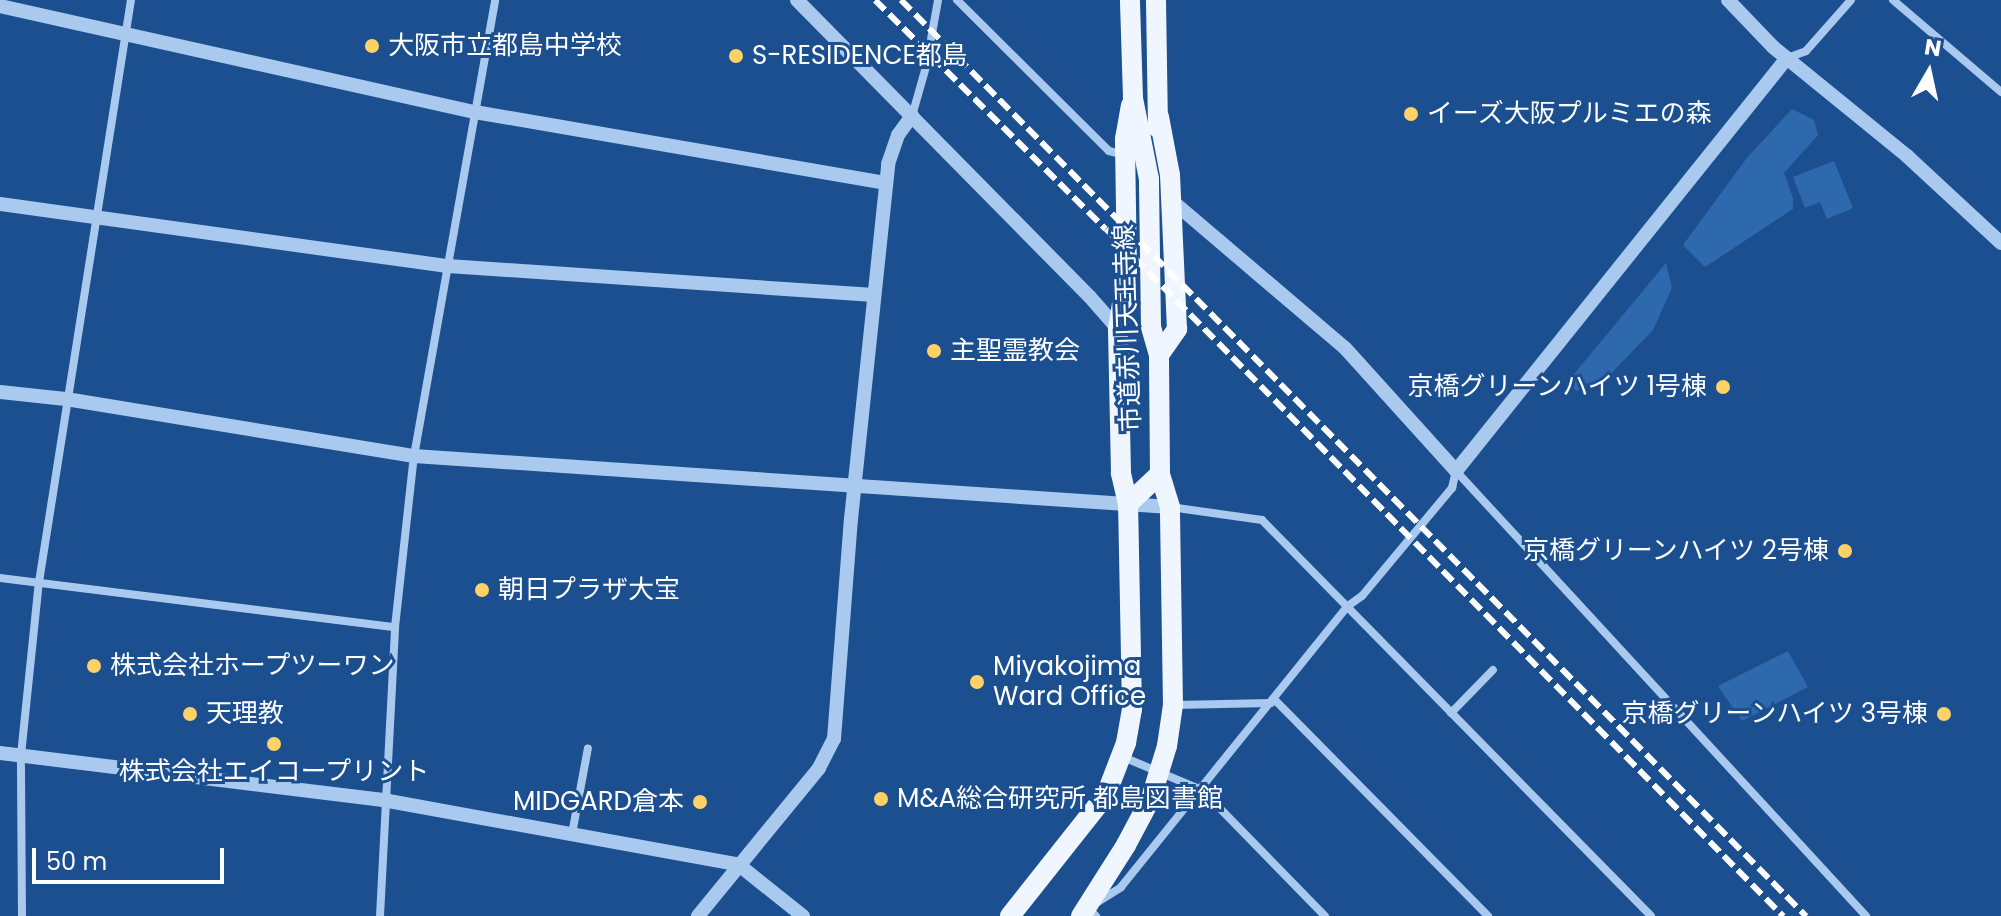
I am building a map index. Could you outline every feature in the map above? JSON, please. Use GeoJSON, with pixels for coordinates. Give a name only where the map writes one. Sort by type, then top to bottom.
{"type":"FeatureCollection","features":[{"type":"Feature","properties":{"kind":"main road","name":"市道赤川天王寺線"},"geometry":{"type":"LineString","coordinates":[[1088,913],[1140,819],[1159,772],[1173,705],[1170,507],[1160,474],[1159,355],[1151,327],[1149,179],[1159,117],[1156,0]]}},
{"type":"Feature","properties":{"kind":"main road","name":"市道赤川天王寺線"},"geometry":{"type":"LineString","coordinates":[[1129,1],[1133,98],[1149,179]]}},
{"type":"Feature","properties":{"kind":"main road"},"geometry":{"type":"LineString","coordinates":[[1010,916],[1087,823],[1106,795],[1122,756],[1132,709],[1128,504],[1121,473],[1118,329],[1127,271],[1125,155],[1133,98]]}},
{"type":"Feature","properties":{"kind":"main road"},"geometry":{"type":"LineString","coordinates":[[1159,117],[1171,200],[1177,329],[1159,355]]}},
{"type":"Feature","properties":{"kind":"main road"},"geometry":{"type":"LineString","coordinates":[[1128,504],[1160,474]]}},
{"type":"Feature","properties":{"kind":"street"},"geometry":{"type":"LineString","coordinates":[[22,916],[21,755],[39,582],[131,0]]}},
{"type":"Feature","properties":{"kind":"street"},"geometry":{"type":"LineString","coordinates":[[380,916],[383,800],[395,627],[414,456],[495,0]]}},
{"type":"Feature","properties":{"kind":"street"},"geometry":{"type":"LineString","coordinates":[[797,0],[1118,329]]}},
{"type":"Feature","properties":{"kind":"street"},"geometry":{"type":"LineString","coordinates":[[698,916],[819,768],[834,739],[854,485],[885,183],[891,150],[912,116],[926,67],[938,0]]}},
{"type":"Feature","properties":{"kind":"street"},"geometry":{"type":"LineString","coordinates":[[957,0],[1109,151],[1125,155]]}},
{"type":"Feature","properties":{"kind":"street"},"geometry":{"type":"LineString","coordinates":[[1728,0],[1787,58],[1907,156],[2001,243]]}},
{"type":"Feature","properties":{"kind":"street"},"geometry":{"type":"LineString","coordinates":[[1088,913],[1121,887],[1348,606],[1362,596],[1452,488],[1456,471],[1787,58],[1806,51],[1851,0]]}},
{"type":"Feature","properties":{"kind":"street"},"geometry":{"type":"LineString","coordinates":[[1893,0],[2001,92]]}},
{"type":"Feature","properties":{"kind":"street"},"geometry":{"type":"LineString","coordinates":[[0,6],[475,112],[885,183]]}},
{"type":"Feature","properties":{"kind":"street"},"geometry":{"type":"LineString","coordinates":[[1171,200],[1345,348],[1866,916]]}},
{"type":"Feature","properties":{"kind":"street"},"geometry":{"type":"LineString","coordinates":[[0,204],[448,266],[874,295]]}},
{"type":"Feature","properties":{"kind":"street"},"geometry":{"type":"LineString","coordinates":[[0,392],[66,399],[414,456],[1170,507],[1262,520],[1651,916]]}},
{"type":"Feature","properties":{"kind":"street"},"geometry":{"type":"LineString","coordinates":[[0,578],[395,627]]}},
{"type":"Feature","properties":{"kind":"street"},"geometry":{"type":"LineString","coordinates":[[1451,713],[1493,670]]}},
{"type":"Feature","properties":{"kind":"street"},"geometry":{"type":"LineString","coordinates":[[1173,705],[1272,701],[1488,916]]}},
{"type":"Feature","properties":{"kind":"street"},"geometry":{"type":"LineString","coordinates":[[572,834],[588,748]]}},
{"type":"Feature","properties":{"kind":"street"},"geometry":{"type":"LineString","coordinates":[[0,753],[383,800],[739,865],[803,916]]}},
{"type":"Feature","properties":{"kind":"street"},"geometry":{"type":"LineString","coordinates":[[1122,756],[1202,790],[1325,916]]}},
{"type":"Feature","properties":{"kind":"shaded area"},"geometry":{"type":"Polygon","coordinates":[[[1792,109],[1814,120],[1818,135],[1784,173],[1793,198],[1793,209],[1705,267],[1683,245],[1746,159],[1792,109]]]}},
{"type":"Feature","properties":{"kind":"shaded area"},"geometry":{"type":"Polygon","coordinates":[[[1834,161],[1853,208],[1827,219],[1820,202],[1805,208],[1793,177],[1834,161]]]}},
{"type":"Feature","properties":{"kind":"shaded area"},"geometry":{"type":"Polygon","coordinates":[[[1666,263],[1672,288],[1653,330],[1603,382],[1576,391],[1569,380],[1666,263]]]}},
{"type":"Feature","properties":{"kind":"shaded area"},"geometry":{"type":"Polygon","coordinates":[[[1788,651],[1808,687],[1742,721],[1718,686],[1788,651]]]}},
{"type":"Feature","properties":{"kind":"railway"},"geometry":{"type":"LineString","coordinates":[[875,0],[1106,229],[1783,916]]}},
{"type":"Feature","properties":{"kind":"railway"},"geometry":{"type":"LineString","coordinates":[[901,0],[1806,916]]}},
{"type":"Feature","properties":{"kind":"place","name":"大阪市立都島中学校"},"geometry":{"type":"Point","coordinates":[372,46]}},
{"type":"Feature","properties":{"kind":"place","name":"S-RESIDENCE都島"},"geometry":{"type":"Point","coordinates":[736,56]}},
{"type":"Feature","properties":{"kind":"place","name":"イーズ大阪プルミエの森"},"geometry":{"type":"Point","coordinates":[1411,114]}},
{"type":"Feature","properties":{"kind":"place","name":"主聖霊教会"},"geometry":{"type":"Point","coordinates":[934,351]}},
{"type":"Feature","properties":{"kind":"place","name":"京橋グリーンハイツ 1号棟"},"geometry":{"type":"Point","coordinates":[1723,387]}},
{"type":"Feature","properties":{"kind":"place","name":"京橋グリーンハイツ 2号棟"},"geometry":{"type":"Point","coordinates":[1845,551]}},
{"type":"Feature","properties":{"kind":"place","name":"朝日プラザ大宝"},"geometry":{"type":"Point","coordinates":[482,590]}},
{"type":"Feature","properties":{"kind":"place","name":"株式会社ホープツーワン"},"geometry":{"type":"Point","coordinates":[94,666]}},
{"type":"Feature","properties":{"kind":"place","name":"Miyakojima Ward Office"},"geometry":{"type":"Point","coordinates":[977,682]}},
{"type":"Feature","properties":{"kind":"place","name":"天理教"},"geometry":{"type":"Point","coordinates":[190,714]}},
{"type":"Feature","properties":{"kind":"place","name":"京橋グリーンハイツ 3号棟"},"geometry":{"type":"Point","coordinates":[1944,714]}},
{"type":"Feature","properties":{"kind":"place","name":"株式会社エイコープリント"},"geometry":{"type":"Point","coordinates":[274,744]}},
{"type":"Feature","properties":{"kind":"place","name":"M&A総合研究所 都島図書館"},"geometry":{"type":"Point","coordinates":[881,799]}},
{"type":"Feature","properties":{"kind":"place","name":"MIDGARD倉本"},"geometry":{"type":"Point","coordinates":[700,802]}}]}
